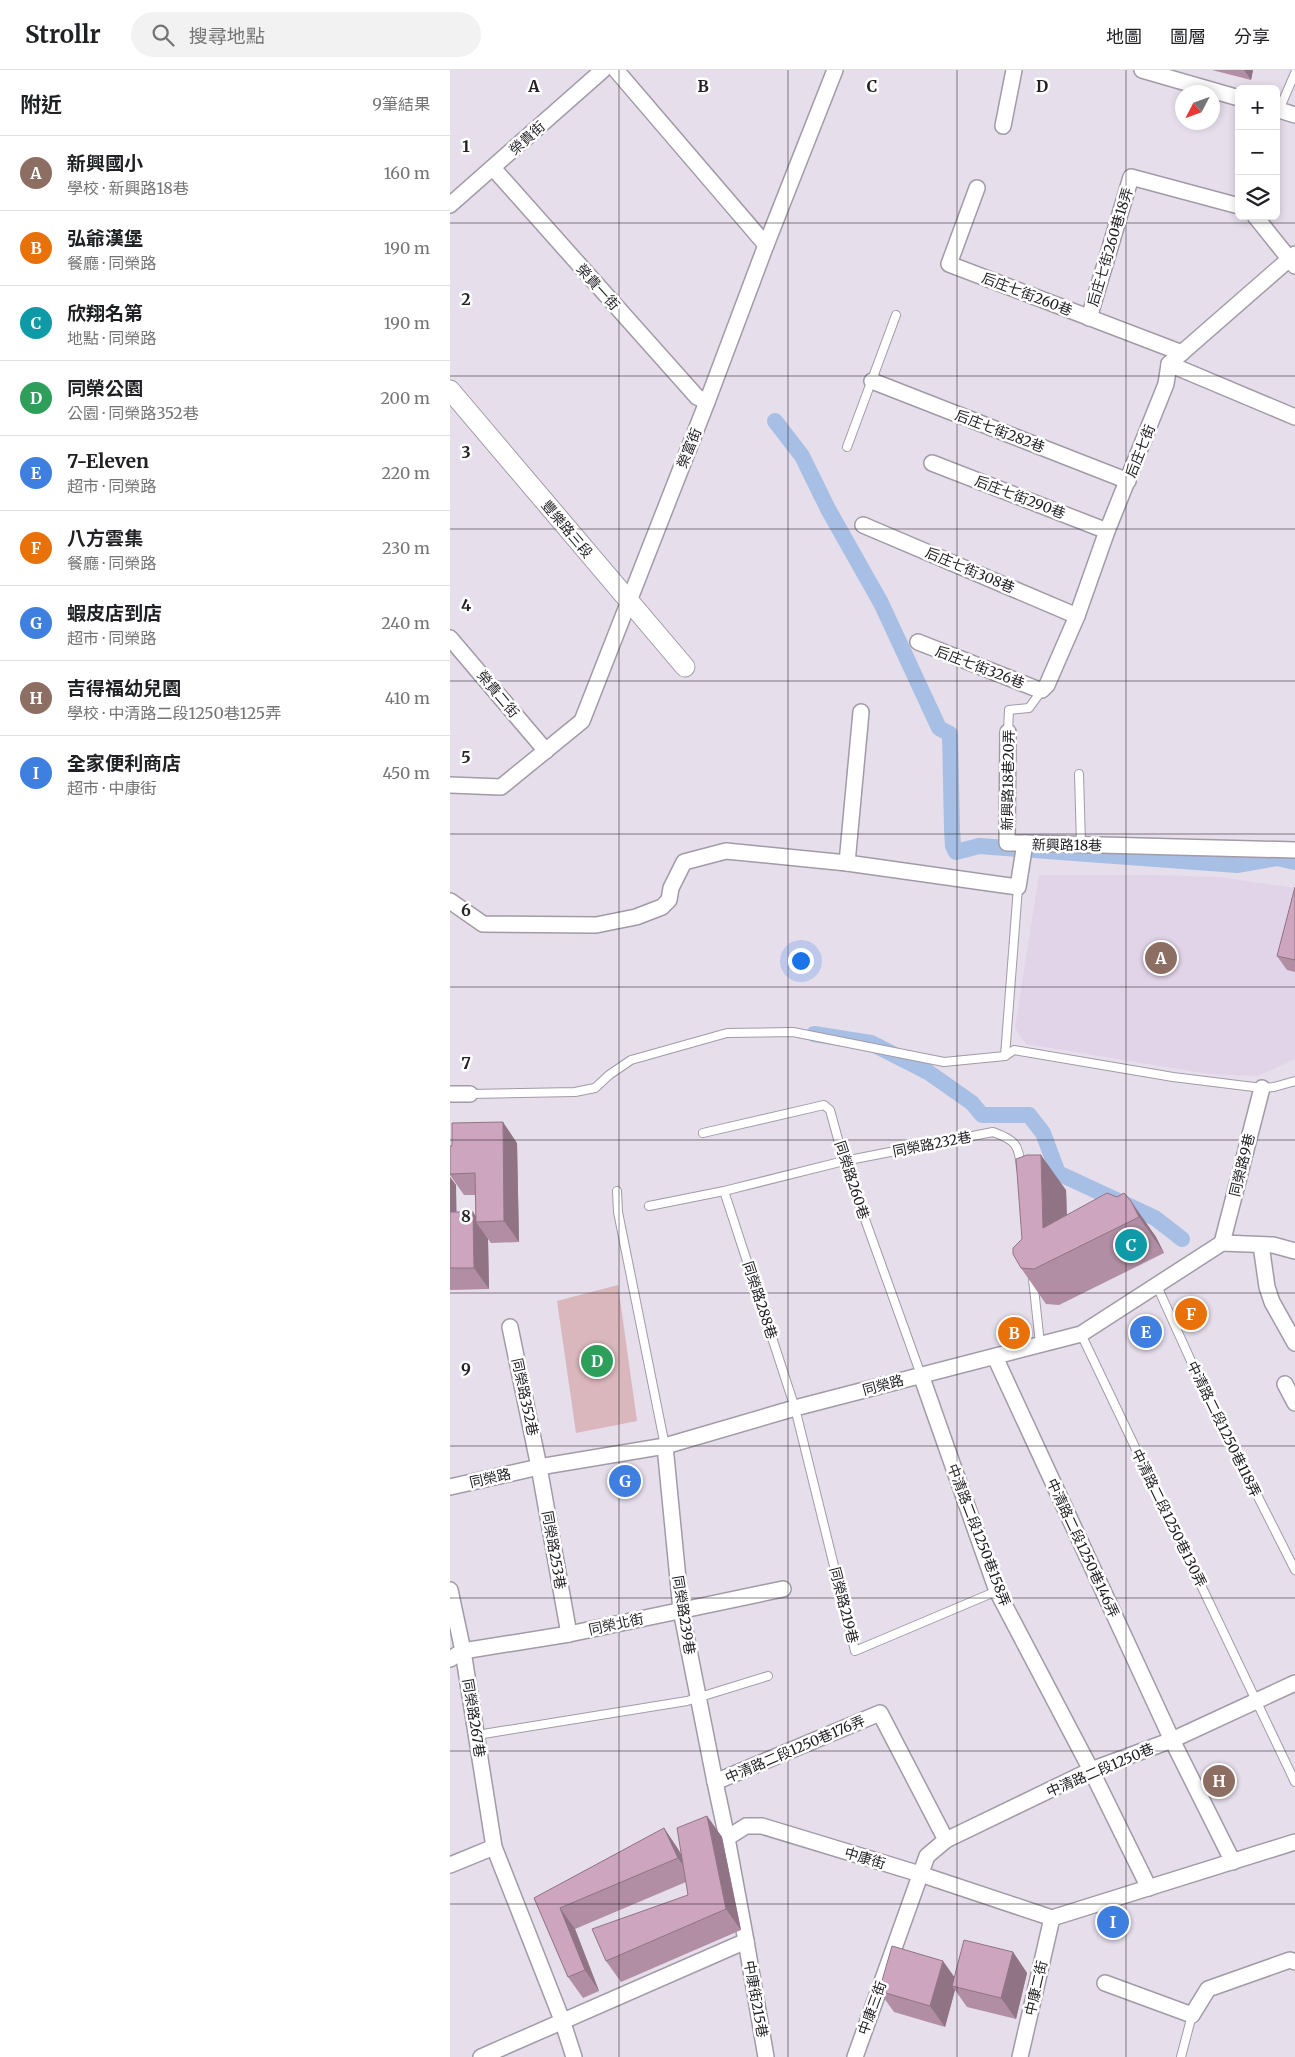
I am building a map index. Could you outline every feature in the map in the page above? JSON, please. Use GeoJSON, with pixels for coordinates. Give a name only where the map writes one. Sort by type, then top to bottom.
{"type":"FeatureCollection","features":[{"type":"Feature","properties":{"kind":"street","name":"榮貴街"},"geometry":{"type":"LineString","coordinates":[[450,204],[603,70]]}},
{"type":"Feature","properties":{"kind":"street"},"geometry":{"type":"LineString","coordinates":[[616,70],[766,245]]}},
{"type":"Feature","properties":{"kind":"street","name":"榮富街"},"geometry":{"type":"LineString","coordinates":[[450,784],[501,786],[582,721],[835,70]]}},
{"type":"Feature","properties":{"kind":"street"},"geometry":{"type":"LineString","coordinates":[[1003,126],[1014,70]]}},
{"type":"Feature","properties":{"kind":"street"},"geometry":{"type":"LineString","coordinates":[[1142,70],[1235,97]]}},
{"type":"Feature","properties":{"kind":"street"},"geometry":{"type":"LineString","coordinates":[[1280,111],[1295,115]]}},
{"type":"Feature","properties":{"kind":"street","name":"榮貴一街"},"geometry":{"type":"LineString","coordinates":[[493,168],[697,397],[707,402]]}},
{"type":"Feature","properties":{"kind":"street","name":"后庄七街260巷18弄"},"geometry":{"type":"LineString","coordinates":[[1089,318],[1131,176],[1235,205]]}},
{"type":"Feature","properties":{"kind":"street","name":"后庄七街260巷"},"geometry":{"type":"LineString","coordinates":[[977,188],[949,264],[1182,353]]}},
{"type":"Feature","properties":{"kind":"street"},"geometry":{"type":"LineString","coordinates":[[1259,220],[1293,259],[1169,364],[1295,417]]}},
{"type":"Feature","properties":{"kind":"street","name":"后庄七街"},"geometry":{"type":"LineString","coordinates":[[1042,690],[1047,685],[1077,616],[1107,532],[1166,384],[1169,364]]}},
{"type":"Feature","properties":{"kind":"street","name":"后庄七街282巷"},"geometry":{"type":"LineString","coordinates":[[872,381],[1128,481]]}},
{"type":"Feature","properties":{"kind":"street","name":"豐樂路三段"},"geometry":{"type":"LineString","coordinates":[[450,390],[685,667]]}},
{"type":"Feature","properties":{"kind":"street","name":"后庄七街290巷"},"geometry":{"type":"LineString","coordinates":[[932,463],[1107,532]]}},
{"type":"Feature","properties":{"kind":"street","name":"后庄七街308巷"},"geometry":{"type":"LineString","coordinates":[[863,525],[1077,616]]}},
{"type":"Feature","properties":{"kind":"street","name":"榮貴二街"},"geometry":{"type":"LineString","coordinates":[[450,638],[546,751]]}},
{"type":"Feature","properties":{"kind":"street","name":"后庄七街326巷"},"geometry":{"type":"LineString","coordinates":[[918,642],[1042,690]]}},
{"type":"Feature","properties":{"kind":"street"},"geometry":{"type":"LineString","coordinates":[[847,863],[861,712]]}},
{"type":"Feature","properties":{"kind":"street","name":"新興路18巷20弄"},"geometry":{"type":"LineString","coordinates":[[1008,732],[1007,843],[1025,843]]}},
{"type":"Feature","properties":{"kind":"street","name":"新興路18巷"},"geometry":{"type":"LineString","coordinates":[[1018,887],[1025,843],[1295,850]]}},
{"type":"Feature","properties":{"kind":"street"},"geometry":{"type":"LineString","coordinates":[[450,901],[483,924],[596,925],[636,917],[662,907],[669,900],[671,888],[684,862],[726,851],[847,863],[1018,887]]}},
{"type":"Feature","properties":{"kind":"street","name":"同榮路9巷"},"geometry":{"type":"LineString","coordinates":[[1222,1243],[1262,1088]]}},
{"type":"Feature","properties":{"kind":"street"},"geometry":{"type":"LineString","coordinates":[[450,1094],[470,1094]]}},
{"type":"Feature","properties":{"kind":"street"},"geometry":{"type":"LineString","coordinates":[[1222,1243],[1273,1245],[1295,1251]]}},
{"type":"Feature","properties":{"kind":"street","name":"同榮路"},"geometry":{"type":"LineString","coordinates":[[450,1487],[539,1467],[665,1446],[796,1408],[1081,1334],[1222,1243]]}},
{"type":"Feature","properties":{"kind":"street"},"geometry":{"type":"LineString","coordinates":[[1261,1246],[1267,1287],[1272,1302],[1295,1343]]}},
{"type":"Feature","properties":{"kind":"street","name":"同榮路352巷"},"geometry":{"type":"LineString","coordinates":[[510,1327],[539,1467]]}},
{"type":"Feature","properties":{"kind":"street","name":"中清路二段1250巷146弄"},"geometry":{"type":"LineString","coordinates":[[995,1357],[1172,1740],[1233,1862]]}},
{"type":"Feature","properties":{"kind":"street","name":"中清路二段1250巷158弄"},"geometry":{"type":"LineString","coordinates":[[921,1375],[997,1591],[1091,1770],[1149,1888]]}},
{"type":"Feature","properties":{"kind":"street"},"geometry":{"type":"LineString","coordinates":[[1284,1384],[1295,1403]]}},
{"type":"Feature","properties":{"kind":"street","name":"同榮路239巷"},"geometry":{"type":"LineString","coordinates":[[665,1446],[680,1610],[715,1782]]}},
{"type":"Feature","properties":{"kind":"street","name":"同榮路253巷"},"geometry":{"type":"LineString","coordinates":[[539,1467],[569,1634]]}},
{"type":"Feature","properties":{"kind":"street","name":"同榮北街"},"geometry":{"type":"LineString","coordinates":[[450,1659],[463,1650],[569,1634],[783,1589]]}},
{"type":"Feature","properties":{"kind":"street","name":"同榮路267巷"},"geometry":{"type":"LineString","coordinates":[[450,1590],[463,1650],[494,1847]]}},
{"type":"Feature","properties":{"kind":"street","name":"中清路二段1250巷"},"geometry":{"type":"LineString","coordinates":[[920,1874],[927,1856],[946,1840],[1091,1770],[1172,1740],[1295,1683]]}},
{"type":"Feature","properties":{"kind":"street","name":"中清路二段1250巷176弄"},"geometry":{"type":"LineString","coordinates":[[727,1838],[715,1782],[880,1713],[946,1840]]}},
{"type":"Feature","properties":{"kind":"street","name":"中康街"},"geometry":{"type":"LineString","coordinates":[[727,1838],[746,1826],[762,1826],[920,1874],[1052,1918]]}},
{"type":"Feature","properties":{"kind":"street"},"geometry":{"type":"LineString","coordinates":[[481,2057],[746,1940],[727,1838]]}},
{"type":"Feature","properties":{"kind":"street"},"geometry":{"type":"LineString","coordinates":[[1052,1918],[1295,1842]]}},
{"type":"Feature","properties":{"kind":"street"},"geometry":{"type":"LineString","coordinates":[[450,1865],[494,1847],[562,2020],[574,2057]]}},
{"type":"Feature","properties":{"kind":"street","name":"中康三街"},"geometry":{"type":"LineString","coordinates":[[854,2057],[920,1874]]}},
{"type":"Feature","properties":{"kind":"street","name":"中康二街"},"geometry":{"type":"LineString","coordinates":[[1020,2057],[1052,1918]]}},
{"type":"Feature","properties":{"kind":"street","name":"中康街215巷"},"geometry":{"type":"LineString","coordinates":[[746,1940],[766,2057]]}},
{"type":"Feature","properties":{"kind":"street"},"geometry":{"type":"LineString","coordinates":[[1105,1983],[1192,2015],[1208,1989],[1290,1960],[1295,1962]]}},
{"type":"Feature","properties":{"kind":"lane"},"geometry":{"type":"LineString","coordinates":[[1280,106],[1295,72]]}},
{"type":"Feature","properties":{"kind":"lane"},"geometry":{"type":"LineString","coordinates":[[847,447],[896,315]]}},
{"type":"Feature","properties":{"kind":"lane","name":"新興路18巷20弄"},"geometry":{"type":"LineString","coordinates":[[1008,732],[1009,710],[1029,708],[1042,690]]}},
{"type":"Feature","properties":{"kind":"lane"},"geometry":{"type":"LineString","coordinates":[[1079,774],[1081,844]]}},
{"type":"Feature","properties":{"kind":"lane"},"geometry":{"type":"LineString","coordinates":[[1005,1056],[1018,887]]}},
{"type":"Feature","properties":{"kind":"lane"},"geometry":{"type":"LineString","coordinates":[[470,1094],[574,1092],[595,1088],[609,1074],[631,1060],[727,1033],[794,1032],[944,1062],[1005,1056],[1014,1050],[1172,1077],[1262,1088],[1274,1087],[1295,1081]]}},
{"type":"Feature","properties":{"kind":"lane","name":"同榮路260巷"},"geometry":{"type":"LineString","coordinates":[[703,1133],[824,1105],[830,1110],[844,1161],[921,1375]]}},
{"type":"Feature","properties":{"kind":"lane","name":"同榮路232巷"},"geometry":{"type":"LineString","coordinates":[[649,1206],[724,1191],[844,1161],[993,1132],[1008,1137],[1019,1150],[1022,1179]]}},
{"type":"Feature","properties":{"kind":"lane"},"geometry":{"type":"LineString","coordinates":[[617,1191],[618,1212],[665,1446]]}},
{"type":"Feature","properties":{"kind":"lane","name":"同榮路288巷"},"geometry":{"type":"LineString","coordinates":[[724,1191],[796,1408]]}},
{"type":"Feature","properties":{"kind":"lane"},"geometry":{"type":"LineString","coordinates":[[1032,1266],[1040,1344]]}},
{"type":"Feature","properties":{"kind":"lane","name":"中清路二段1250巷118弄"},"geometry":{"type":"LineString","coordinates":[[1157,1286],[1205,1392],[1295,1570]]}},
{"type":"Feature","properties":{"kind":"lane","name":"中清路二段1250巷130弄"},"geometry":{"type":"LineString","coordinates":[[1081,1334],[1295,1782]]}},
{"type":"Feature","properties":{"kind":"lane","name":"同榮路219巷"},"geometry":{"type":"LineString","coordinates":[[796,1408],[855,1652],[997,1591]]}},
{"type":"Feature","properties":{"kind":"lane"},"geometry":{"type":"LineString","coordinates":[[477,1736],[698,1698],[768,1676]]}},
{"type":"Feature","properties":{"kind":"lane"},"geometry":{"type":"LineString","coordinates":[[1181,2057],[1192,2015]]}},
{"type":"Feature","properties":{"kind":"shaded area"},"geometry":{"type":"Polygon","coordinates":[[[1039,875],[1218,877],[1295,888],[1295,1059],[1258,1076],[1209,1074],[1026,1044],[1015,1028],[1039,875]]]}},
{"type":"Feature","properties":{"kind":"shaded area"},"geometry":{"type":"Polygon","coordinates":[[[618,1285],[637,1421],[576,1433],[557,1301],[618,1285]]]}},
{"type":"Feature","properties":{"kind":"building"},"geometry":{"type":"Polygon","coordinates":[[[1295,887],[1295,960],[1277,956],[1295,887]]]}},
{"type":"Feature","properties":{"kind":"building"},"geometry":{"type":"Polygon","coordinates":[[[503,1122],[504,1221],[476,1222],[475,1173],[450,1174],[452,1123],[503,1122]]]}},
{"type":"Feature","properties":{"kind":"building"},"geometry":{"type":"Polygon","coordinates":[[[1027,1155],[1041,1155],[1043,1228],[1107,1193],[1117,1197],[1124,1193],[1131,1201],[1139,1217],[1034,1269],[1021,1268],[1013,1254],[1013,1248],[1022,1239],[1016,1159],[1027,1155]]]}},
{"type":"Feature","properties":{"kind":"building"},"geometry":{"type":"Polygon","coordinates":[[[450,1212],[473,1212],[474,1268],[450,1268],[450,1212]]]}},
{"type":"Feature","properties":{"kind":"building"},"geometry":{"type":"Polygon","coordinates":[[[707,1816],[726,1909],[606,1961],[592,1929],[688,1895],[677,1828],[707,1816]]]}},
{"type":"Feature","properties":{"kind":"building"},"geometry":{"type":"Polygon","coordinates":[[[664,1828],[678,1858],[560,1908],[585,1970],[568,1977],[534,1898],[664,1828]]]}},
{"type":"Feature","properties":{"kind":"building"},"geometry":{"type":"Polygon","coordinates":[[[964,1940],[1013,1952],[1001,1998],[952,1986],[964,1940]]]}},
{"type":"Feature","properties":{"kind":"building"},"geometry":{"type":"Polygon","coordinates":[[[892,1946],[943,1961],[930,2006],[879,1991],[892,1946]]]}},
{"type":"Feature","properties":{"kind":"waterway"},"geometry":{"type":"LineString","coordinates":[[775,421],[802,456],[828,509],[881,603],[939,728],[950,734],[952,829],[953,846],[956,852],[979,846],[1237,865],[1277,858],[1295,862]]}},
{"type":"Feature","properties":{"kind":"waterway"},"geometry":{"type":"LineString","coordinates":[[814,1034],[871,1043],[928,1072],[972,1103],[982,1115],[1029,1115],[1043,1133],[1058,1173],[1155,1218],[1182,1239]]}},
{"type":"Feature","properties":{"kind":"place","name":"新興國小"},"geometry":{"type":"Point","coordinates":[1161,958]}},
{"type":"Feature","properties":{"kind":"place","name":"欣翔名第"},"geometry":{"type":"Point","coordinates":[1131,1245]}},
{"type":"Feature","properties":{"kind":"place","name":"八方雲集"},"geometry":{"type":"Point","coordinates":[1191,1314]}},
{"type":"Feature","properties":{"kind":"place","name":"7-Eleven"},"geometry":{"type":"Point","coordinates":[1146,1332]}},
{"type":"Feature","properties":{"kind":"place","name":"弘爺漢堡"},"geometry":{"type":"Point","coordinates":[1014,1333]}},
{"type":"Feature","properties":{"kind":"place","name":"同榮公園"},"geometry":{"type":"Point","coordinates":[597,1361]}},
{"type":"Feature","properties":{"kind":"place","name":"蝦皮店到店"},"geometry":{"type":"Point","coordinates":[625,1481]}},
{"type":"Feature","properties":{"kind":"place","name":"吉得福幼兒園"},"geometry":{"type":"Point","coordinates":[1219,1781]}},
{"type":"Feature","properties":{"kind":"place","name":"全家便利商店"},"geometry":{"type":"Point","coordinates":[1113,1922]}}]}
